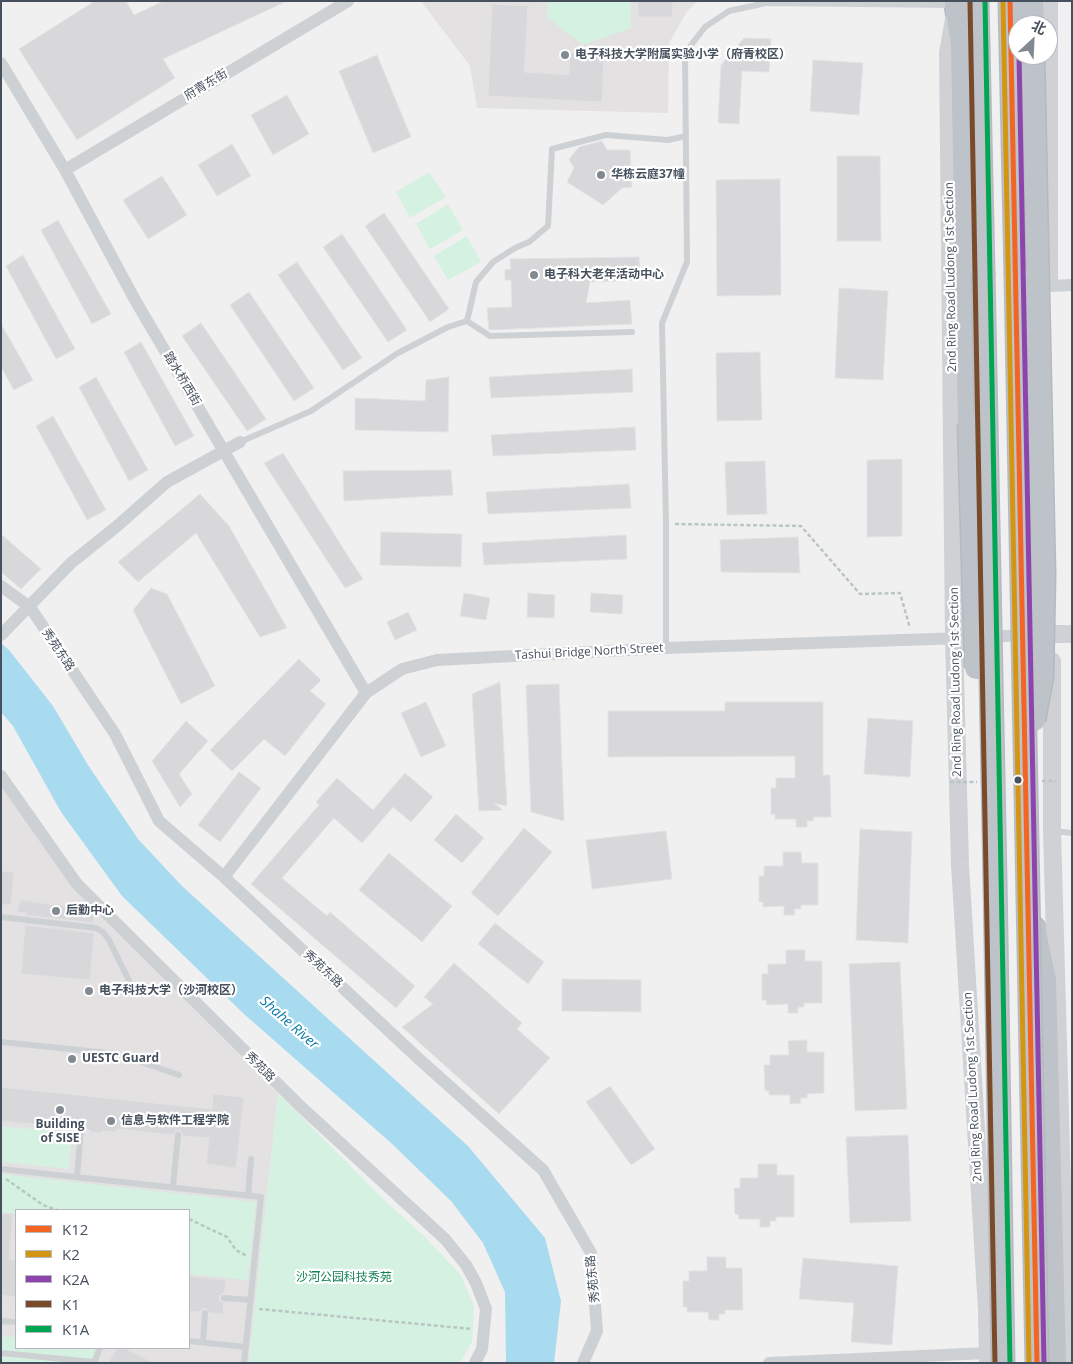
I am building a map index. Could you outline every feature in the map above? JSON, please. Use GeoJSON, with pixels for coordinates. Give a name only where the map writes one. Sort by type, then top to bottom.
{"type":"FeatureCollection","features":[{"type":"Feature","properties":{"kind":"highway"},"geometry":{"type":"LineString","coordinates":[[1010,1],[1037,1363]]}},
{"type":"Feature","properties":{"kind":"highway"},"geometry":{"type":"LineString","coordinates":[[1032,1],[1032,15]]}},
{"type":"Feature","properties":{"kind":"highway"},"geometry":{"type":"LineString","coordinates":[[963,2],[962,44],[973,610],[980,777],[986,842],[995,881]]}},
{"type":"Feature","properties":{"kind":"highway"},"geometry":{"type":"LineString","coordinates":[[963,2],[995,881],[993,1360]]}},
{"type":"Feature","properties":{"kind":"highway"},"geometry":{"type":"LineString","coordinates":[[1025,765],[1042,677],[1044,575],[1033,65]]}},
{"type":"Feature","properties":{"kind":"highway"},"geometry":{"type":"LineString","coordinates":[[1028,900],[1045,980],[1054,1363]]}},
{"type":"Feature","properties":{"kind":"main road"},"geometry":{"type":"LineString","coordinates":[[1049,1],[1049,578],[1052,634],[1052,831],[1068,1309],[1067,1363]]}},
{"type":"Feature","properties":{"kind":"main road","name":"2nd Ring Road Ludong 1st Section"},"geometry":{"type":"LineString","coordinates":[[963,2],[948,53],[954,638],[960,864],[987,1310],[993,1360]]}},
{"type":"Feature","properties":{"kind":"main road"},"geometry":{"type":"LineString","coordinates":[[1052,634],[1072,634]]}},
{"type":"Feature","properties":{"kind":"street","name":"府青东街"},"geometry":{"type":"LineString","coordinates":[[65,170],[348,1]]}},
{"type":"Feature","properties":{"kind":"street","name":"踏水桥西街"},"geometry":{"type":"LineString","coordinates":[[1,63],[65,170],[135,300],[366,693]]}},
{"type":"Feature","properties":{"kind":"street"},"geometry":{"type":"LineString","coordinates":[[1049,286],[1072,285]]}},
{"type":"Feature","properties":{"kind":"street"},"geometry":{"type":"LineString","coordinates":[[2,634],[71,563],[116,527],[167,482],[240,442]]}},
{"type":"Feature","properties":{"kind":"street","name":"秀苑东路"},"geometry":{"type":"LineString","coordinates":[[1,586],[30,607],[115,734],[160,821],[224,877],[419,1059],[543,1170],[591,1253],[597,1331],[583,1363]]}},
{"type":"Feature","properties":{"kind":"street","name":"Tashui Bridge North Street"},"geometry":{"type":"LineString","coordinates":[[224,877],[366,693],[402,669],[437,660],[666,648],[1052,634]]}},
{"type":"Feature","properties":{"kind":"street","name":"秀苑路"},"geometry":{"type":"LineString","coordinates":[[1,776],[77,884],[299,1105],[446,1239],[466,1265],[476,1283],[486,1309],[482,1349],[475,1363]]}},
{"type":"Feature","properties":{"kind":"street"},"geometry":{"type":"LineString","coordinates":[[769,1363],[993,1360]]}},
{"type":"Feature","properties":{"kind":"lane"},"geometry":{"type":"LineString","coordinates":[[666,648],[666,524],[662,323],[687,262],[685,53],[705,27],[730,11],[766,4],[963,2]]}},
{"type":"Feature","properties":{"kind":"lane"},"geometry":{"type":"LineString","coordinates":[[467,321],[476,282],[493,262],[515,248],[529,242],[548,226],[552,149],[606,135],[668,140],[686,136]]}},
{"type":"Feature","properties":{"kind":"lane"},"geometry":{"type":"LineString","coordinates":[[240,442],[311,411],[398,353],[448,326],[467,321],[490,336],[632,332]]}},
{"type":"Feature","properties":{"kind":"lane"},"geometry":{"type":"LineString","coordinates":[[1052,831],[1072,833]]}},
{"type":"Feature","properties":{"kind":"lane"},"geometry":{"type":"LineString","coordinates":[[1,917],[96,928],[103,932],[109,940],[132,988]]}},
{"type":"Feature","properties":{"kind":"lane"},"geometry":{"type":"LineString","coordinates":[[1,1042],[118,1054],[179,1075]]}},
{"type":"Feature","properties":{"kind":"lane"},"geometry":{"type":"LineString","coordinates":[[77,1177],[81,1129]]}},
{"type":"Feature","properties":{"kind":"lane"},"geometry":{"type":"LineString","coordinates":[[173,1187],[178,1135]]}},
{"type":"Feature","properties":{"kind":"lane"},"geometry":{"type":"LineString","coordinates":[[248,1196],[251,1159]]}},
{"type":"Feature","properties":{"kind":"lane"},"geometry":{"type":"LineString","coordinates":[[1,1168],[261,1197],[244,1363]]}},
{"type":"Feature","properties":{"kind":"lane"},"geometry":{"type":"LineString","coordinates":[[224,1298],[250,1300]]}},
{"type":"Feature","properties":{"kind":"lane"},"geometry":{"type":"LineString","coordinates":[[203,1342],[206,1312]]}},
{"type":"Feature","properties":{"kind":"lane"},"geometry":{"type":"LineString","coordinates":[[1,1321],[15,1322]]}},
{"type":"Feature","properties":{"kind":"lane"},"geometry":{"type":"LineString","coordinates":[[190,1340],[246,1347]]}},
{"type":"Feature","properties":{"kind":"lane"},"geometry":{"type":"LineString","coordinates":[[1,1353],[94,1362],[100,1349]]}},
{"type":"Feature","properties":{"kind":"path"},"geometry":{"type":"LineString","coordinates":[[666,524],[801,526],[860,594],[900,593],[913,640]]}},
{"type":"Feature","properties":{"kind":"path"},"geometry":{"type":"LineString","coordinates":[[1,1175],[43,1205],[54,1209]]}},
{"type":"Feature","properties":{"kind":"path"},"geometry":{"type":"LineString","coordinates":[[190,1219],[227,1237],[236,1250],[244,1256],[255,1257]]}},
{"type":"Feature","properties":{"kind":"path"},"geometry":{"type":"LineString","coordinates":[[250,1308],[484,1330]]}},
{"type":"Feature","properties":{"kind":"shaded area","name":"电子科技大学附属实验小学（府青校区）"},"geometry":{"type":"Polygon","coordinates":[[[421,1],[698,1],[688,10],[669,43],[668,113],[477,108],[470,66],[421,1]]]}},
{"type":"Feature","properties":{"kind":"shaded area","name":"电子科技大学（沙河校区）"},"geometry":{"type":"Polygon","coordinates":[[[1,786],[74,889],[278,1093],[249,1363],[1,1363],[1,786]]]}},
{"type":"Feature","properties":{"kind":"green space"},"geometry":{"type":"Polygon","coordinates":[[[548,1],[631,1],[631,28],[583,45],[547,17],[548,1]]]}},
{"type":"Feature","properties":{"kind":"green space"},"geometry":{"type":"Polygon","coordinates":[[[429,172],[446,197],[410,218],[396,192],[429,172]]]}},
{"type":"Feature","properties":{"kind":"green space"},"geometry":{"type":"Polygon","coordinates":[[[448,204],[463,230],[430,249],[416,224],[448,204]]]}},
{"type":"Feature","properties":{"kind":"green space"},"geometry":{"type":"Polygon","coordinates":[[[467,236],[481,262],[448,280],[434,256],[467,236]]]}},
{"type":"Feature","properties":{"kind":"green space","name":"沙河公园科技秀苑"},"geometry":{"type":"Polygon","coordinates":[[[278,1093],[381,1197],[425,1237],[460,1274],[474,1306],[472,1342],[460,1363],[249,1363],[278,1093]]]}},
{"type":"Feature","properties":{"kind":"green space"},"geometry":{"type":"Polygon","coordinates":[[[1,1126],[72,1133],[69,1169],[1,1162],[1,1126]]]}},
{"type":"Feature","properties":{"kind":"green space"},"geometry":{"type":"Polygon","coordinates":[[[1,1174],[256,1202],[248,1280],[190,1274],[190,1209],[15,1209],[15,1214],[1,1213],[1,1174]]]}},
{"type":"Feature","properties":{"kind":"green space"},"geometry":{"type":"Polygon","coordinates":[[[1,1336],[15,1337],[15,1349],[96,1349],[90,1363],[1,1363],[1,1336]]]}},
{"type":"Feature","properties":{"kind":"water","name":"Shahe River"},"geometry":{"type":"Polygon","coordinates":[[[1,643],[9,650],[53,706],[88,765],[138,839],[182,886],[468,1146],[545,1238],[561,1301],[554,1363],[506,1363],[505,1292],[483,1243],[451,1201],[391,1143],[244,1014],[122,896],[61,812],[13,726],[1,712],[1,643]]]}},
{"type":"Feature","properties":{"kind":"building"},"geometry":{"type":"Polygon","coordinates":[[[95,1],[126,1],[134,15],[164,1],[287,1],[163,59],[175,78],[77,140],[19,49],[95,1]]]}},
{"type":"Feature","properties":{"kind":"building"},"geometry":{"type":"Polygon","coordinates":[[[638,1],[673,1],[672,17],[638,17],[638,1]]]}},
{"type":"Feature","properties":{"kind":"building"},"geometry":{"type":"Polygon","coordinates":[[[492,4],[528,6],[524,72],[569,75],[570,53],[604,55],[602,102],[488,96],[492,4]]]}},
{"type":"Feature","properties":{"kind":"building"},"geometry":{"type":"Polygon","coordinates":[[[744,38],[771,39],[769,72],[742,71],[739,124],[718,123],[721,65],[744,38]]]}},
{"type":"Feature","properties":{"kind":"building"},"geometry":{"type":"Polygon","coordinates":[[[377,55],[411,137],[373,153],[339,71],[377,55]]]}},
{"type":"Feature","properties":{"kind":"building"},"geometry":{"type":"Polygon","coordinates":[[[813,60],[863,63],[859,115],[810,111],[813,60]]]}},
{"type":"Feature","properties":{"kind":"building"},"geometry":{"type":"Polygon","coordinates":[[[287,95],[309,134],[273,155],[251,115],[287,95]]]}},
{"type":"Feature","properties":{"kind":"building","name":"华栋云庭37幢"},"geometry":{"type":"Polygon","coordinates":[[[602,141],[607,150],[630,150],[632,187],[622,188],[603,205],[567,182],[574,168],[569,159],[579,147],[602,141]]]}},
{"type":"Feature","properties":{"kind":"building"},"geometry":{"type":"Polygon","coordinates":[[[232,144],[251,176],[217,196],[198,165],[232,144]]]}},
{"type":"Feature","properties":{"kind":"building"},"geometry":{"type":"Polygon","coordinates":[[[837,156],[880,156],[881,241],[837,241],[837,156]]]}},
{"type":"Feature","properties":{"kind":"building"},"geometry":{"type":"Polygon","coordinates":[[[162,176],[187,215],[148,239],[123,200],[162,176]]]}},
{"type":"Feature","properties":{"kind":"building"},"geometry":{"type":"Polygon","coordinates":[[[780,179],[781,295],[717,296],[716,180],[780,179]]]}},
{"type":"Feature","properties":{"kind":"building"},"geometry":{"type":"Polygon","coordinates":[[[384,213],[449,309],[430,322],[365,226],[384,213]]]}},
{"type":"Feature","properties":{"kind":"building"},"geometry":{"type":"Polygon","coordinates":[[[58,220],[111,314],[92,324],[41,230],[58,220]]]}},
{"type":"Feature","properties":{"kind":"building"},"geometry":{"type":"Polygon","coordinates":[[[342,234],[407,330],[388,342],[323,247],[342,234]]]}},
{"type":"Feature","properties":{"kind":"building"},"geometry":{"type":"Polygon","coordinates":[[[23,255],[75,349],[56,359],[6,266],[23,255]]]}},
{"type":"Feature","properties":{"kind":"building"},"geometry":{"type":"Polygon","coordinates":[[[639,257],[640,280],[590,282],[586,303],[630,300],[632,324],[489,330],[487,308],[512,307],[511,280],[505,280],[505,270],[511,269],[510,259],[639,257]]]}},
{"type":"Feature","properties":{"kind":"building"},"geometry":{"type":"Polygon","coordinates":[[[297,262],[362,358],[343,370],[278,275],[297,262]]]}},
{"type":"Feature","properties":{"kind":"building"},"geometry":{"type":"Polygon","coordinates":[[[839,288],[888,291],[883,380],[835,378],[839,288]]]}},
{"type":"Feature","properties":{"kind":"building"},"geometry":{"type":"Polygon","coordinates":[[[249,292],[314,388],[294,401],[230,305],[249,292]]]}},
{"type":"Feature","properties":{"kind":"building"},"geometry":{"type":"Polygon","coordinates":[[[201,323],[266,419],[247,431],[182,336],[201,323]]]}},
{"type":"Feature","properties":{"kind":"building"},"geometry":{"type":"Polygon","coordinates":[[[1,324],[33,380],[14,390],[1,367],[1,324]]]}},
{"type":"Feature","properties":{"kind":"building"},"geometry":{"type":"Polygon","coordinates":[[[141,342],[194,436],[175,446],[124,352],[141,342]]]}},
{"type":"Feature","properties":{"kind":"building"},"geometry":{"type":"Polygon","coordinates":[[[760,352],[762,420],[717,421],[716,353],[760,352]]]}},
{"type":"Feature","properties":{"kind":"building"},"geometry":{"type":"Polygon","coordinates":[[[632,369],[633,392],[491,398],[489,377],[632,369]]]}},
{"type":"Feature","properties":{"kind":"building"},"geometry":{"type":"Polygon","coordinates":[[[96,377],[148,470],[129,481],[79,387],[96,377]]]}},
{"type":"Feature","properties":{"kind":"building"},"geometry":{"type":"Polygon","coordinates":[[[449,377],[448,432],[355,430],[355,398],[425,401],[426,380],[449,377]]]}},
{"type":"Feature","properties":{"kind":"building"},"geometry":{"type":"Polygon","coordinates":[[[53,416],[106,510],[87,520],[36,426],[53,416]]]}},
{"type":"Feature","properties":{"kind":"building"},"geometry":{"type":"Polygon","coordinates":[[[635,427],[636,450],[493,456],[491,435],[635,427]]]}},
{"type":"Feature","properties":{"kind":"building"},"geometry":{"type":"Polygon","coordinates":[[[283,453],[363,579],[345,588],[264,463],[283,453]]]}},
{"type":"Feature","properties":{"kind":"building"},"geometry":{"type":"Polygon","coordinates":[[[902,459],[902,536],[867,537],[867,460],[902,459]]]}},
{"type":"Feature","properties":{"kind":"building"},"geometry":{"type":"Polygon","coordinates":[[[765,461],[767,514],[727,515],[725,462],[765,461]]]}},
{"type":"Feature","properties":{"kind":"building"},"geometry":{"type":"Polygon","coordinates":[[[451,470],[453,495],[344,501],[343,471],[451,470]]]}},
{"type":"Feature","properties":{"kind":"building"},"geometry":{"type":"Polygon","coordinates":[[[629,484],[631,508],[488,514],[486,492],[629,484]]]}},
{"type":"Feature","properties":{"kind":"building"},"geometry":{"type":"Polygon","coordinates":[[[200,494],[229,526],[287,628],[260,637],[196,533],[138,582],[118,562],[200,494]]]}},
{"type":"Feature","properties":{"kind":"building"},"geometry":{"type":"Polygon","coordinates":[[[381,532],[462,534],[461,567],[380,565],[381,532]]]}},
{"type":"Feature","properties":{"kind":"building"},"geometry":{"type":"Polygon","coordinates":[[[1,534],[41,569],[21,589],[1,572],[1,534]]]}},
{"type":"Feature","properties":{"kind":"building"},"geometry":{"type":"Polygon","coordinates":[[[626,535],[627,559],[484,565],[482,543],[626,535]]]}},
{"type":"Feature","properties":{"kind":"building"},"geometry":{"type":"Polygon","coordinates":[[[798,537],[800,573],[721,572],[720,540],[798,537]]]}},
{"type":"Feature","properties":{"kind":"building"},"geometry":{"type":"Polygon","coordinates":[[[151,588],[167,594],[215,686],[181,704],[133,610],[151,588]]]}},
{"type":"Feature","properties":{"kind":"building"},"geometry":{"type":"Polygon","coordinates":[[[464,593],[490,598],[486,620],[460,616],[464,593]]]}},
{"type":"Feature","properties":{"kind":"building"},"geometry":{"type":"Polygon","coordinates":[[[528,593],[555,595],[554,618],[527,617],[528,593]]]}},
{"type":"Feature","properties":{"kind":"building"},"geometry":{"type":"Polygon","coordinates":[[[591,593],[623,595],[622,614],[590,612],[591,593]]]}},
{"type":"Feature","properties":{"kind":"building"},"geometry":{"type":"Polygon","coordinates":[[[408,612],[417,630],[395,640],[387,622],[408,612]]]}},
{"type":"Feature","properties":{"kind":"building"},"geometry":{"type":"Polygon","coordinates":[[[299,659],[321,680],[310,691],[326,704],[285,756],[264,739],[232,771],[210,750],[299,659]]]}},
{"type":"Feature","properties":{"kind":"building"},"geometry":{"type":"Polygon","coordinates":[[[500,682],[507,806],[494,803],[503,810],[479,811],[472,694],[500,682]]]}},
{"type":"Feature","properties":{"kind":"building"},"geometry":{"type":"Polygon","coordinates":[[[559,684],[564,821],[531,812],[526,685],[559,684]]]}},
{"type":"Feature","properties":{"kind":"building"},"geometry":{"type":"Polygon","coordinates":[[[426,702],[446,746],[421,757],[401,713],[426,702]]]}},
{"type":"Feature","properties":{"kind":"building"},"geometry":{"type":"Polygon","coordinates":[[[725,702],[823,702],[823,775],[830,775],[831,817],[813,817],[813,821],[807,821],[807,827],[796,827],[796,819],[775,819],[775,814],[771,815],[771,788],[776,788],[776,778],[795,778],[795,756],[608,757],[608,711],[725,711],[725,702]]]}},
{"type":"Feature","properties":{"kind":"building"},"geometry":{"type":"Polygon","coordinates":[[[868,718],[913,721],[910,777],[864,774],[868,718]]]}},
{"type":"Feature","properties":{"kind":"building"},"geometry":{"type":"Polygon","coordinates":[[[186,721],[208,741],[179,774],[192,794],[180,807],[152,761],[186,721]]]}},
{"type":"Feature","properties":{"kind":"building"},"geometry":{"type":"Polygon","coordinates":[[[239,772],[261,788],[220,842],[198,825],[239,772]]]}},
{"type":"Feature","properties":{"kind":"building"},"geometry":{"type":"Polygon","coordinates":[[[405,773],[433,797],[411,822],[393,807],[362,843],[334,818],[282,878],[327,916],[330,912],[415,986],[396,1008],[251,884],[319,805],[316,802],[337,778],[373,810],[405,773]]]}},
{"type":"Feature","properties":{"kind":"building"},"geometry":{"type":"Polygon","coordinates":[[[456,814],[484,838],[462,863],[434,840],[456,814]]]}},
{"type":"Feature","properties":{"kind":"building"},"geometry":{"type":"Polygon","coordinates":[[[524,828],[552,852],[498,916],[471,893],[524,828]]]}},
{"type":"Feature","properties":{"kind":"building"},"geometry":{"type":"Polygon","coordinates":[[[860,829],[912,832],[908,943],[856,940],[860,829]]]}},
{"type":"Feature","properties":{"kind":"building"},"geometry":{"type":"Polygon","coordinates":[[[666,831],[672,879],[592,889],[586,840],[666,831]]]}},
{"type":"Feature","properties":{"kind":"building"},"geometry":{"type":"Polygon","coordinates":[[[783,852],[801,852],[802,863],[818,863],[818,905],[801,905],[801,909],[794,909],[795,915],[784,915],[784,906],[763,907],[763,902],[759,902],[759,876],[764,876],[764,866],[783,866],[783,852]]]}},
{"type":"Feature","properties":{"kind":"building"},"geometry":{"type":"Polygon","coordinates":[[[389,853],[452,906],[422,942],[359,890],[389,853]]]}},
{"type":"Feature","properties":{"kind":"building"},"geometry":{"type":"Polygon","coordinates":[[[1,871],[14,872],[11,905],[1,905],[1,871]]]}},
{"type":"Feature","properties":{"kind":"building","name":"后勤中心"},"geometry":{"type":"Polygon","coordinates":[[[20,900],[92,910],[95,913],[93,923],[26,915],[26,913],[17,912],[20,900]]]}},
{"type":"Feature","properties":{"kind":"building"},"geometry":{"type":"Polygon","coordinates":[[[495,923],[544,962],[528,984],[478,944],[495,923]]]}},
{"type":"Feature","properties":{"kind":"building"},"geometry":{"type":"Polygon","coordinates":[[[25,925],[94,933],[90,980],[21,974],[25,925]]]}},
{"type":"Feature","properties":{"kind":"building"},"geometry":{"type":"Polygon","coordinates":[[[786,950],[805,950],[805,961],[822,961],[822,1003],[804,1003],[804,1007],[798,1007],[798,1013],[788,1013],[788,1004],[767,1005],[766,1000],[762,1000],[762,974],[768,974],[768,964],[786,964],[786,950]]]}},
{"type":"Feature","properties":{"kind":"building"},"geometry":{"type":"Polygon","coordinates":[[[900,962],[907,1109],[855,1111],[849,964],[900,962]]]}},
{"type":"Feature","properties":{"kind":"building"},"geometry":{"type":"Polygon","coordinates":[[[454,963],[522,1023],[517,1029],[550,1058],[499,1114],[402,1027],[433,1004],[424,997],[454,963]]]}},
{"type":"Feature","properties":{"kind":"building"},"geometry":{"type":"Polygon","coordinates":[[[562,979],[641,980],[641,1012],[562,1011],[562,979]]]}},
{"type":"Feature","properties":{"kind":"building"},"geometry":{"type":"Polygon","coordinates":[[[807,1040],[807,1052],[824,1052],[824,1093],[807,1094],[807,1098],[800,1098],[801,1103],[790,1104],[790,1095],[769,1095],[769,1091],[765,1091],[764,1065],[770,1065],[770,1055],[789,1055],[788,1041],[807,1040]]]}},
{"type":"Feature","properties":{"kind":"building"},"geometry":{"type":"Polygon","coordinates":[[[610,1086],[655,1149],[631,1165],[586,1102],[610,1086]]]}},
{"type":"Feature","properties":{"kind":"building"},"geometry":{"type":"Polygon","coordinates":[[[1,1087],[212,1109],[213,1094],[244,1097],[236,1168],[206,1164],[209,1138],[183,1136],[179,1130],[173,1135],[117,1129],[117,1132],[102,1131],[102,1133],[90,1132],[82,1124],[76,1128],[1,1121],[1,1087]]]}},
{"type":"Feature","properties":{"kind":"building"},"geometry":{"type":"Polygon","coordinates":[[[908,1135],[911,1221],[850,1223],[846,1137],[908,1135]]]}},
{"type":"Feature","properties":{"kind":"building"},"geometry":{"type":"Polygon","coordinates":[[[758,1164],[777,1164],[777,1175],[794,1175],[794,1217],[776,1217],[776,1221],[770,1221],[770,1227],[760,1227],[760,1219],[739,1219],[738,1214],[735,1214],[734,1188],[740,1188],[740,1178],[758,1178],[758,1164]]]}},
{"type":"Feature","properties":{"kind":"building"},"geometry":{"type":"Polygon","coordinates":[[[1,1213],[13,1214],[9,1259],[15,1260],[15,1297],[1,1295],[1,1213]]]}},
{"type":"Feature","properties":{"kind":"building"},"geometry":{"type":"Polygon","coordinates":[[[707,1257],[726,1257],[726,1268],[742,1268],[743,1310],[725,1310],[725,1314],[719,1314],[719,1320],[709,1320],[708,1312],[687,1312],[687,1307],[683,1307],[683,1281],[689,1281],[689,1271],[707,1271],[707,1257]]]}},
{"type":"Feature","properties":{"kind":"building"},"geometry":{"type":"Polygon","coordinates":[[[803,1258],[898,1266],[892,1345],[851,1342],[854,1303],[799,1299],[803,1258]]]}},
{"type":"Feature","properties":{"kind":"building"},"geometry":{"type":"Polygon","coordinates":[[[190,1276],[226,1280],[224,1293],[219,1297],[220,1301],[224,1303],[223,1314],[210,1313],[206,1308],[200,1312],[190,1311],[190,1276]]]}},
{"type":"Feature","properties":{"kind":"building"},"geometry":{"type":"Polygon","coordinates":[[[116,1349],[126,1349],[154,1363],[108,1363],[116,1349]]]}},
{"type":"Feature","properties":{"kind":"transit line","name":"K1"},"geometry":{"type":"LineString","coordinates":[[970,1],[995,1363]]}},
{"type":"Feature","properties":{"kind":"transit line","name":"K1A"},"geometry":{"type":"LineString","coordinates":[[985,1],[1010,1363]]}},
{"type":"Feature","properties":{"kind":"transit line","name":"K2"},"geometry":{"type":"LineString","coordinates":[[1003,1],[1029,1363]]}},
{"type":"Feature","properties":{"kind":"transit line","name":"K12"},"geometry":{"type":"LineString","coordinates":[[1010,1],[1037,1363]]}},
{"type":"Feature","properties":{"kind":"transit line","name":"K2A"},"geometry":{"type":"LineString","coordinates":[[1019,65],[1044,1363]]}},
{"type":"Feature","properties":{"kind":"place","name":"电子科技大学附属实验小学（府青校区）"},"geometry":{"type":"Point","coordinates":[565,55]}},
{"type":"Feature","properties":{"kind":"place","name":"华栋云庭37幢"},"geometry":{"type":"Point","coordinates":[601,175]}},
{"type":"Feature","properties":{"kind":"place","name":"电子科大老年活动中心"},"geometry":{"type":"Point","coordinates":[534,275]}},
{"type":"Feature","properties":{"kind":"place","name":"后勤中心"},"geometry":{"type":"Point","coordinates":[56,911]}},
{"type":"Feature","properties":{"kind":"place","name":"电子科技大学（沙河校区）"},"geometry":{"type":"Point","coordinates":[89,991]}},
{"type":"Feature","properties":{"kind":"place","name":"UESTC Guard"},"geometry":{"type":"Point","coordinates":[72,1059]}},
{"type":"Feature","properties":{"kind":"place","name":"Building of SISE"},"geometry":{"type":"Point","coordinates":[60,1110]}},
{"type":"Feature","properties":{"kind":"place","name":"信息与软件工程学院"},"geometry":{"type":"Point","coordinates":[111,1121]}}]}
